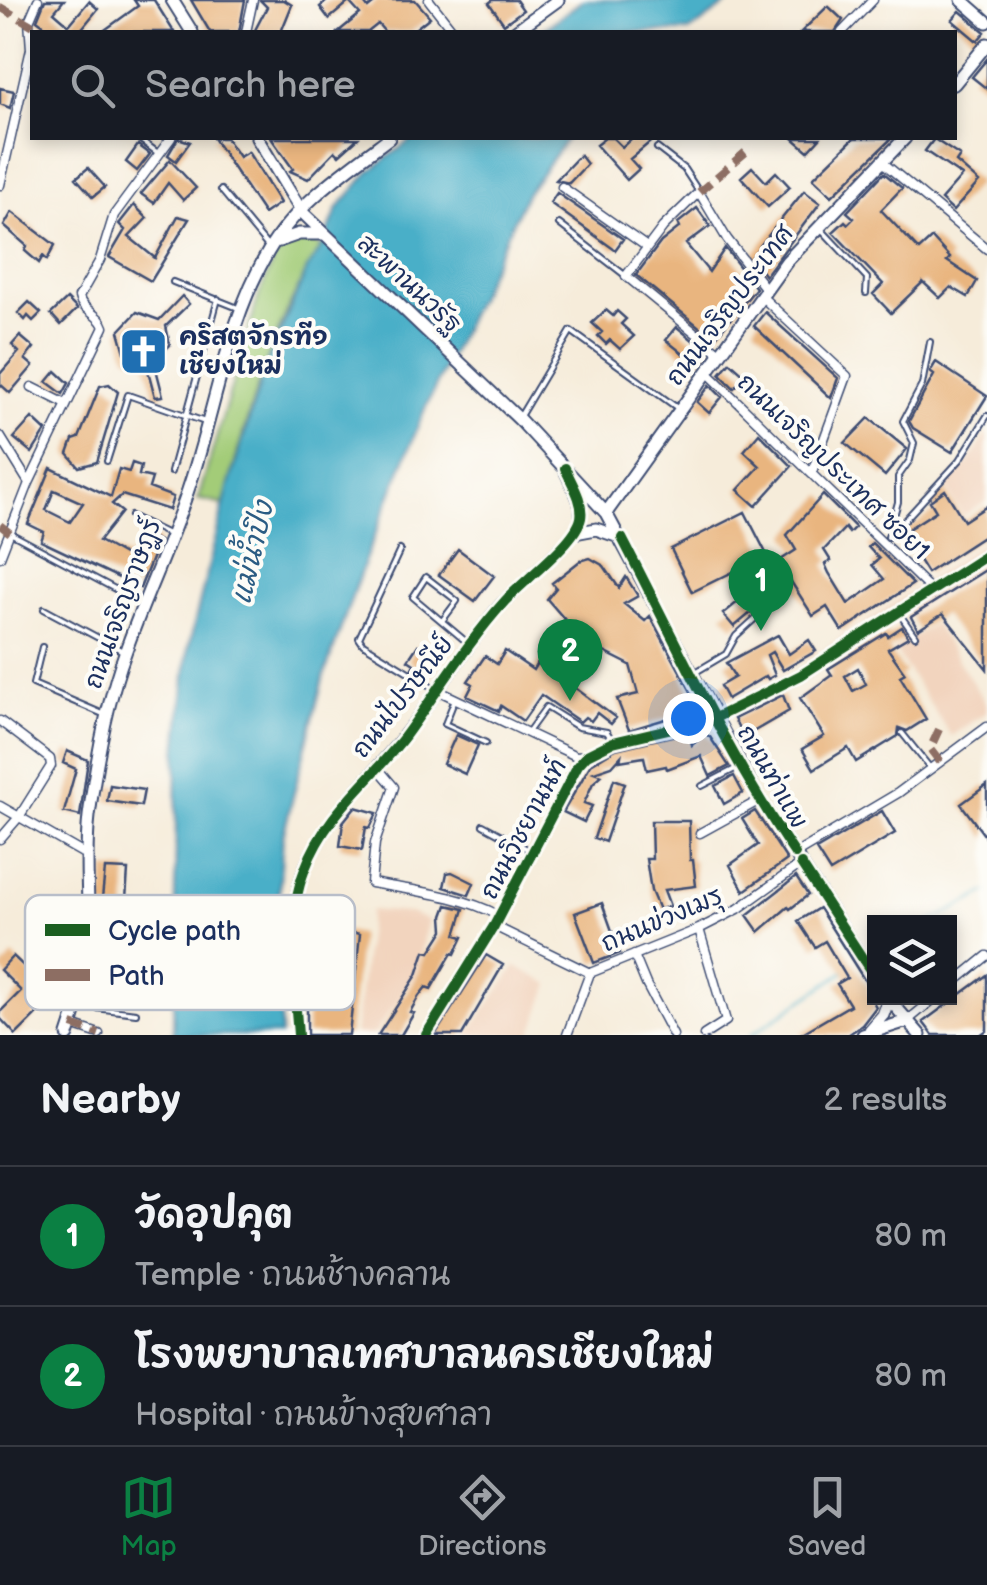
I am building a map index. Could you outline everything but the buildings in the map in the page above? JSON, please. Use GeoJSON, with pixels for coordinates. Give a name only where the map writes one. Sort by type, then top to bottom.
{"type":"FeatureCollection","features":[{"type":"Feature","properties":{"kind":"main road"},"geometry":{"type":"LineString","coordinates":[[172,0],[191,30]]}},
{"type":"Feature","properties":{"kind":"main road"},"geometry":{"type":"LineString","coordinates":[[517,30],[558,0]]}},
{"type":"Feature","properties":{"kind":"main road"},"geometry":{"type":"LineString","coordinates":[[962,0],[987,22]]}},
{"type":"Feature","properties":{"kind":"main road"},"geometry":{"type":"LineString","coordinates":[[957,80],[987,44]]}},
{"type":"Feature","properties":{"kind":"main road","name":"สะพานนวรัฐ"},"geometry":{"type":"LineString","coordinates":[[258,140],[302,212],[464,367]]}},
{"type":"Feature","properties":{"kind":"main road","name":"ถนนเจริญราษฎร์"},"geometry":{"type":"LineString","coordinates":[[87,895],[89,817],[107,716],[125,652],[172,536],[242,309],[270,249],[336,178],[386,140]]}},
{"type":"Feature","properties":{"kind":"main road","name":"ถนนเจริญประเทศ"},"geometry":{"type":"LineString","coordinates":[[606,513],[763,293],[818,227],[902,140]]}},
{"type":"Feature","properties":{"kind":"main road"},"geometry":{"type":"LineString","coordinates":[[270,249],[288,236],[324,234]]}},
{"type":"Feature","properties":{"kind":"main road","name":"ถนนท่าแพ"},"geometry":{"type":"LineString","coordinates":[[464,367],[519,419],[606,513],[760,800],[867,964]]}},
{"type":"Feature","properties":{"kind":"main road"},"geometry":{"type":"LineString","coordinates":[[565,468],[580,503],[581,518],[575,533]]}},
{"type":"Feature","properties":{"kind":"main road"},"geometry":{"type":"LineString","coordinates":[[575,533],[596,529],[622,538]]}},
{"type":"Feature","properties":{"kind":"main road","name":"ถนนไปรษณีย์"},"geometry":{"type":"LineString","coordinates":[[297,895],[305,868],[328,824],[350,794],[403,738],[469,644],[523,582],[575,533]]}},
{"type":"Feature","properties":{"kind":"main road"},"geometry":{"type":"LineString","coordinates":[[715,718],[801,674],[987,555]]}},
{"type":"Feature","properties":{"kind":"main road"},"geometry":{"type":"LineString","coordinates":[[865,1034],[883,1015],[887,1005]]}},
{"type":"Feature","properties":{"kind":"main road"},"geometry":{"type":"LineString","coordinates":[[894,1005],[920,1035]]}},
{"type":"Feature","properties":{"kind":"main road","name":"ถนนไปรษณีย์"},"geometry":{"type":"LineString","coordinates":[[297,1010],[298,1035]]}},
{"type":"Feature","properties":{"kind":"main road"},"geometry":{"type":"LineString","coordinates":[[865,1034],[906,1020]]}},
{"type":"Feature","properties":{"kind":"street"},"geometry":{"type":"LineString","coordinates":[[30,35],[29,21],[38,0]]}},
{"type":"Feature","properties":{"kind":"street"},"geometry":{"type":"LineString","coordinates":[[246,30],[254,0]]}},
{"type":"Feature","properties":{"kind":"street"},"geometry":{"type":"LineString","coordinates":[[429,0],[452,30]]}},
{"type":"Feature","properties":{"kind":"street"},"geometry":{"type":"LineString","coordinates":[[844,30],[872,0]]}},
{"type":"Feature","properties":{"kind":"street"},"geometry":{"type":"LineString","coordinates":[[0,186],[30,53]]}},
{"type":"Feature","properties":{"kind":"street"},"geometry":{"type":"LineString","coordinates":[[0,557],[28,483],[104,327],[79,298],[100,260],[114,215],[170,140]]}},
{"type":"Feature","properties":{"kind":"street"},"geometry":{"type":"LineString","coordinates":[[881,162],[987,248]]}},
{"type":"Feature","properties":{"kind":"street"},"geometry":{"type":"LineString","coordinates":[[562,187],[647,248]]}},
{"type":"Feature","properties":{"kind":"street"},"geometry":{"type":"LineString","coordinates":[[720,353],[626,276],[684,203],[698,192],[763,293],[847,376],[812,472]]}},
{"type":"Feature","properties":{"kind":"street","name":"ถนนเจริญประเทศ ซอย1"},"geometry":{"type":"LineString","coordinates":[[707,372],[886,539],[932,591]]}},
{"type":"Feature","properties":{"kind":"street"},"geometry":{"type":"LineString","coordinates":[[32,387],[66,404]]}},
{"type":"Feature","properties":{"kind":"street"},"geometry":{"type":"LineString","coordinates":[[0,436],[28,483]]}},
{"type":"Feature","properties":{"kind":"street"},"geometry":{"type":"LineString","coordinates":[[437,690],[577,760]]}},
{"type":"Feature","properties":{"kind":"street","name":"ถนนวิชยานนท์"},"geometry":{"type":"LineString","coordinates":[[426,1035],[500,916],[577,760],[613,742],[715,718]]}},
{"type":"Feature","properties":{"kind":"street"},"geometry":{"type":"LineString","coordinates":[[0,722],[50,759],[51,766],[20,817],[0,839]]}},
{"type":"Feature","properties":{"kind":"street","name":"ถนนข่วงเมรุ"},"geometry":{"type":"LineString","coordinates":[[567,1035],[590,973],[700,929],[738,909],[798,859],[898,793],[987,727]]}},
{"type":"Feature","properties":{"kind":"street"},"geometry":{"type":"LineString","coordinates":[[377,767],[394,787],[374,842],[371,882],[477,903],[500,916]]}},
{"type":"Feature","properties":{"kind":"street"},"geometry":{"type":"LineString","coordinates":[[700,833],[760,800]]}},
{"type":"Feature","properties":{"kind":"street"},"geometry":{"type":"LineString","coordinates":[[0,806],[86,855]]}},
{"type":"Feature","properties":{"kind":"street"},"geometry":{"type":"LineString","coordinates":[[494,926],[590,973]]}},
{"type":"Feature","properties":{"kind":"street"},"geometry":{"type":"LineString","coordinates":[[700,929],[726,1021],[704,1035]]}},
{"type":"Feature","properties":{"kind":"street"},"geometry":{"type":"LineString","coordinates":[[634,955],[673,1035]]}},
{"type":"Feature","properties":{"kind":"street"},"geometry":{"type":"LineString","coordinates":[[957,980],[987,956]]}},
{"type":"Feature","properties":{"kind":"street"},"geometry":{"type":"LineString","coordinates":[[906,1020],[926,1005]]}},
{"type":"Feature","properties":{"kind":"street"},"geometry":{"type":"LineString","coordinates":[[70,1030],[100,1034]]}},
{"type":"Feature","properties":{"kind":"lane"},"geometry":{"type":"LineString","coordinates":[[141,140],[159,154]]}},
{"type":"Feature","properties":{"kind":"lane"},"geometry":{"type":"LineString","coordinates":[[657,148],[684,169],[698,192]]}},
{"type":"Feature","properties":{"kind":"lane"},"geometry":{"type":"LineString","coordinates":[[221,190],[270,249]]}},
{"type":"Feature","properties":{"kind":"lane"},"geometry":{"type":"LineString","coordinates":[[559,224],[626,276]]}},
{"type":"Feature","properties":{"kind":"lane"},"geometry":{"type":"LineString","coordinates":[[818,227],[868,278],[866,293]]}},
{"type":"Feature","properties":{"kind":"lane"},"geometry":{"type":"LineString","coordinates":[[173,282],[242,309]]}},
{"type":"Feature","properties":{"kind":"lane"},"geometry":{"type":"LineString","coordinates":[[171,472],[218,299]]}},
{"type":"Feature","properties":{"kind":"lane"},"geometry":{"type":"LineString","coordinates":[[519,419],[571,331],[680,410]]}},
{"type":"Feature","properties":{"kind":"lane"},"geometry":{"type":"LineString","coordinates":[[886,539],[898,502],[898,477],[910,460],[914,444],[903,422],[922,385],[930,342]]}},
{"type":"Feature","properties":{"kind":"lane"},"geometry":{"type":"LineString","coordinates":[[107,461],[128,395],[208,423]]}},
{"type":"Feature","properties":{"kind":"lane"},"geometry":{"type":"LineString","coordinates":[[886,539],[960,460],[987,416]]}},
{"type":"Feature","properties":{"kind":"lane"},"geometry":{"type":"LineString","coordinates":[[131,516],[172,536]]}},
{"type":"Feature","properties":{"kind":"lane"},"geometry":{"type":"LineString","coordinates":[[10,533],[145,605]]}},
{"type":"Feature","properties":{"kind":"lane"},"geometry":{"type":"LineString","coordinates":[[400,550],[359,638],[437,690]]}},
{"type":"Feature","properties":{"kind":"lane"},"geometry":{"type":"LineString","coordinates":[[442,621],[457,602],[426,577],[412,597],[469,644]]}},
{"type":"Feature","properties":{"kind":"lane"},"geometry":{"type":"LineString","coordinates":[[692,674],[726,654],[736,636],[782,594]]}},
{"type":"Feature","properties":{"kind":"lane"},"geometry":{"type":"LineString","coordinates":[[44,608],[125,652]]}},
{"type":"Feature","properties":{"kind":"lane"},"geometry":{"type":"LineString","coordinates":[[898,612],[915,636]]}},
{"type":"Feature","properties":{"kind":"lane"},"geometry":{"type":"LineString","coordinates":[[42,647],[33,684],[107,716]]}},
{"type":"Feature","properties":{"kind":"lane"},"geometry":{"type":"LineString","coordinates":[[455,699],[445,724],[486,743]]}},
{"type":"Feature","properties":{"kind":"lane"},"geometry":{"type":"LineString","coordinates":[[527,733],[546,707],[578,727],[607,732],[613,742]]}},
{"type":"Feature","properties":{"kind":"lane"},"geometry":{"type":"LineString","coordinates":[[902,734],[931,769]]}},
{"type":"Feature","properties":{"kind":"lane"},"geometry":{"type":"LineString","coordinates":[[702,786],[741,766]]}},
{"type":"Feature","properties":{"kind":"lane"},"geometry":{"type":"LineString","coordinates":[[482,825],[531,850]]}},
{"type":"Feature","properties":{"kind":"lane"},"geometry":{"type":"LineString","coordinates":[[114,1010],[136,1013]]}},
{"type":"Feature","properties":{"kind":"shaded area"},"geometry":{"type":"Polygon","coordinates":[[[987,433],[987,501],[963,516],[943,483],[968,464],[987,433]]]}},
{"type":"Feature","properties":{"kind":"shaded area"},"geometry":{"type":"Polygon","coordinates":[[[987,539],[987,565],[809,676],[803,664],[987,539]]]}},
{"type":"Feature","properties":{"kind":"shaded area"},"geometry":{"type":"Polygon","coordinates":[[[934,623],[987,705],[987,712],[951,736],[894,649],[934,623]]]}},
{"type":"Feature","properties":{"kind":"shaded area"},"geometry":{"type":"Polygon","coordinates":[[[370,910],[410,913],[428,920],[417,971],[374,1035],[355,1035],[370,910]]]}},
{"type":"Feature","properties":{"kind":"shaded area"},"geometry":{"type":"Polygon","coordinates":[[[516,966],[550,984],[531,1035],[467,1035],[516,966]]]}},
{"type":"Feature","properties":{"kind":"green space"},"geometry":{"type":"Polygon","coordinates":[[[296,234],[322,247],[275,338],[241,439],[224,505],[198,499],[259,295],[274,259],[296,234]]]}},
{"type":"Feature","properties":{"kind":"water"},"geometry":{"type":"Polygon","coordinates":[[[583,0],[733,0],[692,30],[543,30],[583,0]]]}},
{"type":"Feature","properties":{"kind":"water","name":"แม่น้ำปิง"},"geometry":{"type":"Polygon","coordinates":[[[410,140],[566,140],[526,194],[424,411],[365,560],[323,679],[283,836],[279,895],[175,895],[177,751],[188,649],[228,488],[265,368],[307,269],[322,247],[338,208],[369,172],[410,140]]]}},
{"type":"Feature","properties":{"kind":"water"},"geometry":{"type":"Polygon","coordinates":[[[173,1010],[280,1010],[281,1035],[173,1035],[173,1010]]]}},
{"type":"Feature","properties":{"kind":"waterway"},"geometry":{"type":"LineString","coordinates":[[944,915],[987,892]]}},
{"type":"Feature","properties":{"kind":"waterway"},"geometry":{"type":"LineString","coordinates":[[751,1035],[845,971]]}},
{"type":"Feature","properties":{"kind":"marked path"},"geometry":{"type":"LineString","coordinates":[[0,7],[40,30]]}},
{"type":"Feature","properties":{"kind":"marked path"},"geometry":{"type":"LineString","coordinates":[[699,192],[747,151]]}},
{"type":"Feature","properties":{"kind":"marked path"},"geometry":{"type":"LineString","coordinates":[[0,525],[10,533]]}},
{"type":"Feature","properties":{"kind":"marked path"},"geometry":{"type":"LineString","coordinates":[[940,762],[930,749],[942,723]]}},
{"type":"Feature","properties":{"kind":"marked path"},"geometry":{"type":"LineString","coordinates":[[72,1025],[99,1034]]}},
{"type":"Feature","properties":{"kind":"cycle path"},"geometry":{"type":"LineString","coordinates":[[298,895],[314,849],[337,814],[392,753],[491,617],[560,550],[577,528],[581,505],[565,468]]}},
{"type":"Feature","properties":{"kind":"cycle path"},"geometry":{"type":"LineString","coordinates":[[622,538],[725,738],[795,854]]}},
{"type":"Feature","properties":{"kind":"cycle path"},"geometry":{"type":"LineString","coordinates":[[426,1035],[494,926],[578,765],[587,755],[613,742],[715,718],[801,675],[987,555]]}},
{"type":"Feature","properties":{"kind":"cycle path"},"geometry":{"type":"LineString","coordinates":[[801,864],[867,965]]}},
{"type":"Feature","properties":{"kind":"cycle path"},"geometry":{"type":"LineString","coordinates":[[296,1010],[298,1035]]}},
{"type":"Feature","properties":{"kind":"place","name":"คริสตจักรที๑ เชียงใหม่"},"geometry":{"type":"Point","coordinates":[144,351]}},
{"type":"Feature","properties":{"kind":"place","name":"วัดอุปคุต"},"geometry":{"type":"Point","coordinates":[761,631]}},
{"type":"Feature","properties":{"kind":"place","name":"โรงพยาบาลเทศบาลนครเชียงใหม่"},"geometry":{"type":"Point","coordinates":[570,701]}}]}
